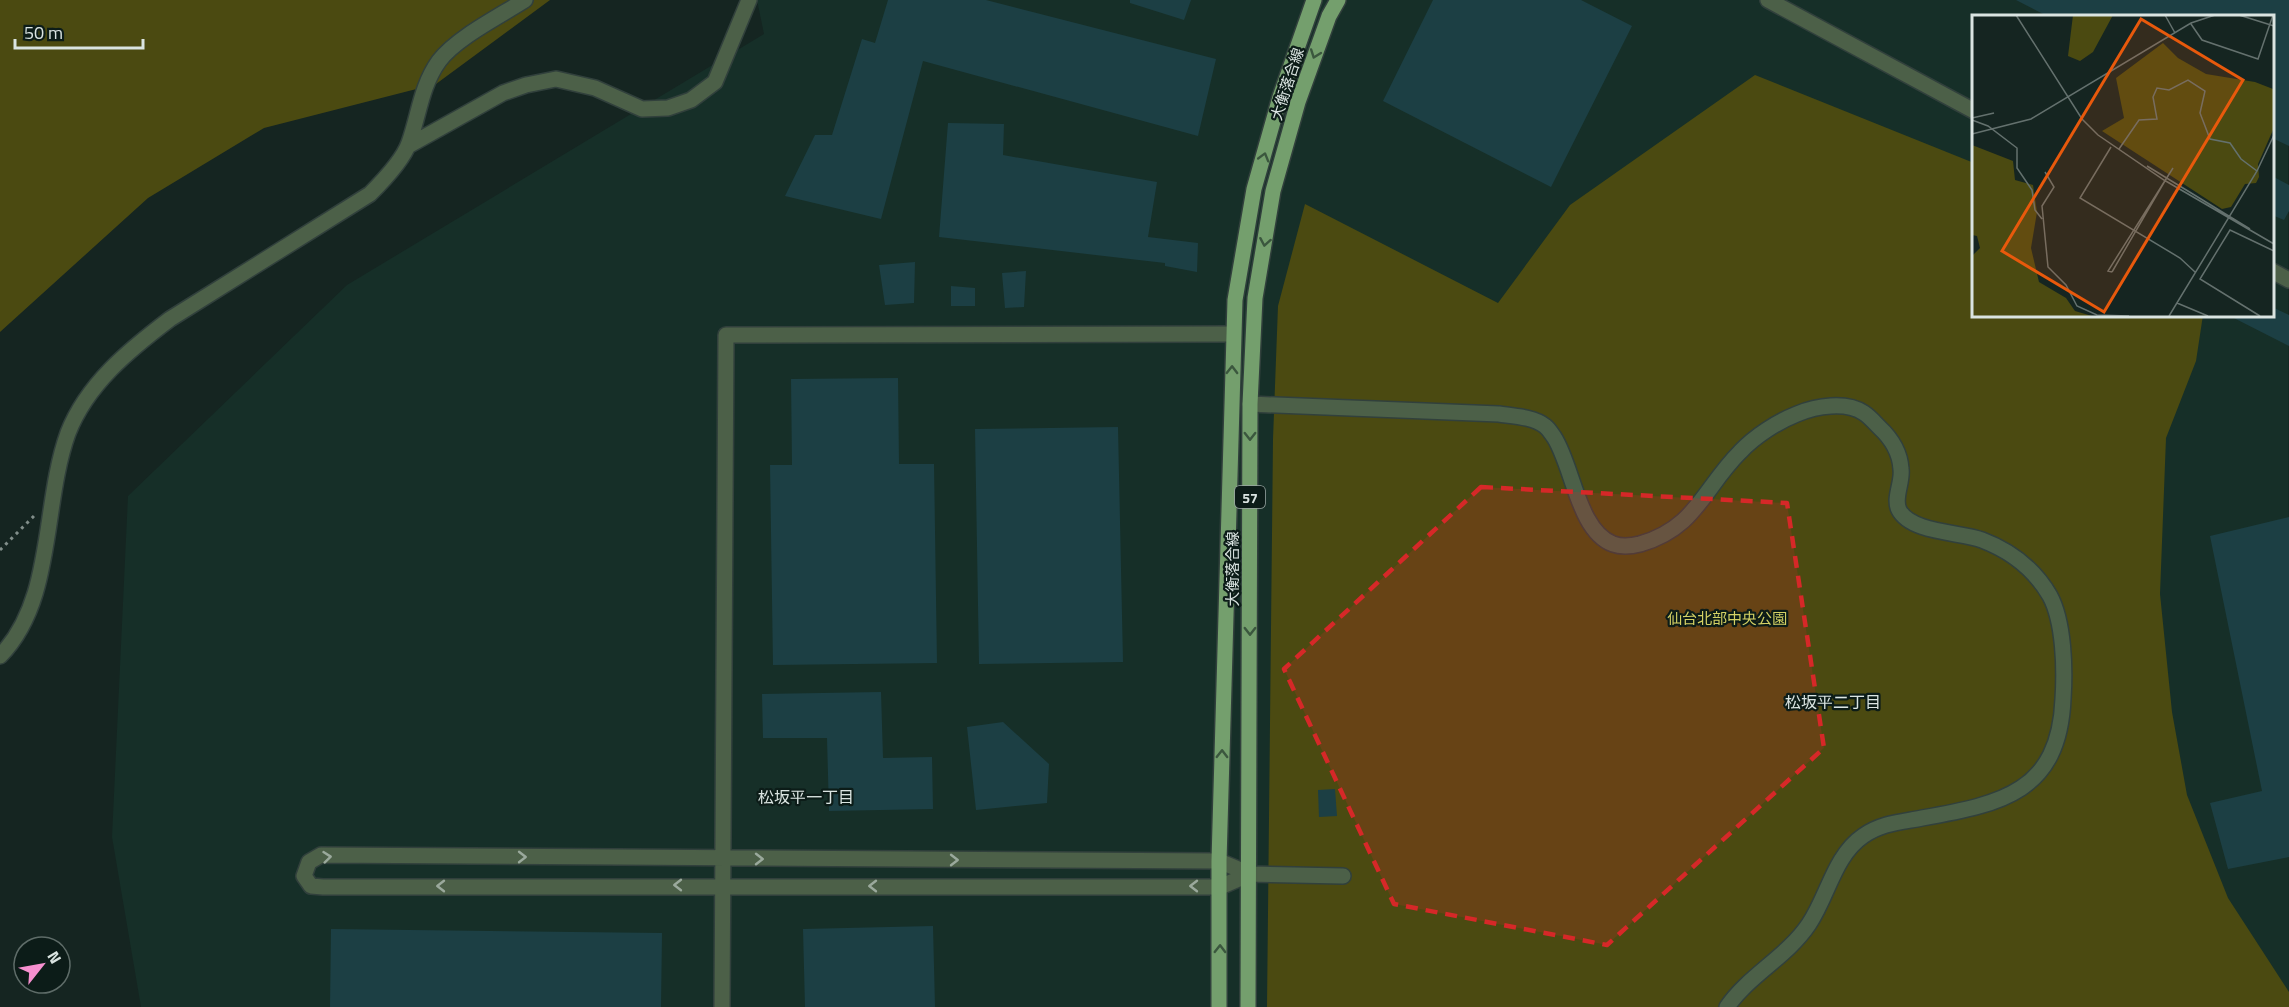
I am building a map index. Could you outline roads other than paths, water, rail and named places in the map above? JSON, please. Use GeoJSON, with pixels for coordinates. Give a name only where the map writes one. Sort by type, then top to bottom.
{"type":"FeatureCollection","features":[{"type":"Feature","properties":{"kind":"main road","name":"大衡落合線"},"geometry":{"type":"LineString","coordinates":[[1219,1007],[1220,861],[1235,300],[1254,189],[1280,96],[1314,0]]}},
{"type":"Feature","properties":{"kind":"main road","name":"大衡落合線"},"geometry":{"type":"LineString","coordinates":[[1248,1007],[1250,404],[1255,298],[1273,191],[1298,102],[1329,16],[1338,0]]}},
{"type":"Feature","properties":{"kind":"street"},"geometry":{"type":"LineString","coordinates":[[0,656],[14,642],[29,615],[42,566],[51,498],[68,433],[85,399],[107,372],[170,319],[370,194],[384,180],[408,146],[424,89],[440,60],[465,38],[525,0]]}},
{"type":"Feature","properties":{"kind":"street"},"geometry":{"type":"LineString","coordinates":[[408,146],[503,93],[556,78],[595,88],[642,109],[668,108],[692,100],[715,82],[749,0]]}},
{"type":"Feature","properties":{"kind":"street"},"geometry":{"type":"LineString","coordinates":[[1768,0],[1972,110]]}},
{"type":"Feature","properties":{"kind":"street"},"geometry":{"type":"LineString","coordinates":[[2274,272],[2289,280]]}},
{"type":"Feature","properties":{"kind":"street"},"geometry":{"type":"LineString","coordinates":[[722,1007],[726,334],[1233,334]]}},
{"type":"Feature","properties":{"kind":"street"},"geometry":{"type":"LineString","coordinates":[[1250,404],[1499,414],[1520,417],[1545,426],[1564,456],[1587,518],[1597,532],[1613,544],[1631,546],[1654,539],[1680,524],[1740,451],[1762,434],[1799,413],[1835,405],[1862,411],[1887,435],[1899,454],[1902,474],[1898,496],[1899,510],[1912,522],[1941,531],[1979,538],[2003,549],[2030,568],[2051,598],[2061,636],[2064,671],[2059,738],[2041,772],[2010,795],[1994,801],[1942,815],[1881,826],[1861,837],[1847,850],[1808,927],[1790,948],[1746,986],[1726,1007]]}},
{"type":"Feature","properties":{"kind":"street"},"geometry":{"type":"LineString","coordinates":[[1250,874],[1220,886],[323,887],[311,886],[304,876],[309,862],[321,855],[1220,861],[1250,874],[1343,876]]}},
{"type":"Feature","properties":{"kind":"district","name":"松坂平二丁目"},"geometry":{"type":"Point","coordinates":[1833,702]}},
{"type":"Feature","properties":{"kind":"district","name":"松坂平一丁目"},"geometry":{"type":"Point","coordinates":[806,797]}},
{"type":"Feature","properties":{"kind":"park label","name":"仙台北部中央公園"},"geometry":{"type":"Point","coordinates":[1727,618]}}]}
